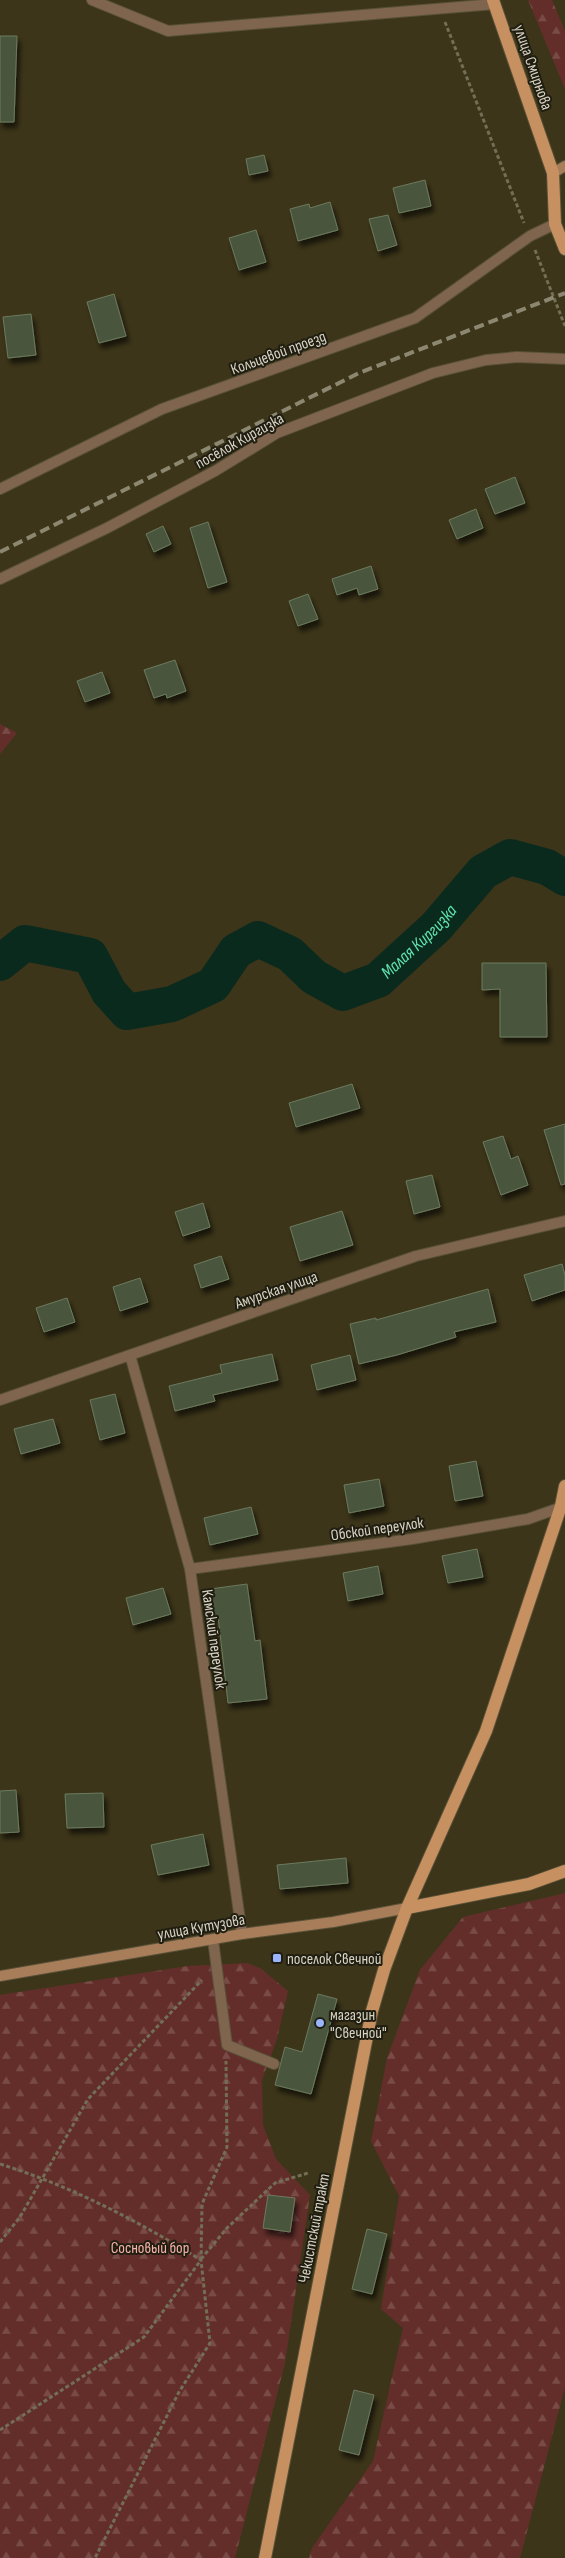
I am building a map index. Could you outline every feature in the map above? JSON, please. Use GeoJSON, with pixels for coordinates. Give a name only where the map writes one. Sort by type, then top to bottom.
{"type":"FeatureCollection","features":[{"type":"Feature","properties":{"kind":"main road","name":"улица Смирнова"},"geometry":{"type":"LineString","coordinates":[[494,2],[553,173]]}},
{"type":"Feature","properties":{"kind":"main road"},"geometry":{"type":"LineString","coordinates":[[553,173],[565,186]]}},
{"type":"Feature","properties":{"kind":"main road"},"geometry":{"type":"LineString","coordinates":[[553,173],[555,224],[565,249]]}},
{"type":"Feature","properties":{"kind":"main road","name":"Чекистский тракт"},"geometry":{"type":"LineString","coordinates":[[265,2558],[372,2010],[384,1970],[407,1908],[486,1731],[563,1506],[565,1486]]}},
{"type":"Feature","properties":{"kind":"main road"},"geometry":{"type":"LineString","coordinates":[[407,1908],[529,1884],[565,1871]]}},
{"type":"Feature","properties":{"kind":"street"},"geometry":{"type":"LineString","coordinates":[[92,0],[168,31],[440,10],[494,2]]}},
{"type":"Feature","properties":{"kind":"street"},"geometry":{"type":"LineString","coordinates":[[553,173],[565,166]]}},
{"type":"Feature","properties":{"kind":"street","name":"Кольцевой проезд"},"geometry":{"type":"LineString","coordinates":[[0,489],[162,409],[415,318],[530,236],[555,224]]}},
{"type":"Feature","properties":{"kind":"street","name":"посёлок Киргизка"},"geometry":{"type":"LineString","coordinates":[[0,579],[107,528],[215,471],[277,433],[433,373],[486,360],[565,358]]}},
{"type":"Feature","properties":{"kind":"street","name":"Амурская улица"},"geometry":{"type":"LineString","coordinates":[[0,1400],[416,1256],[565,1221]]}},
{"type":"Feature","properties":{"kind":"street","name":"Камский переулок"},"geometry":{"type":"LineString","coordinates":[[130,1355],[190,1569],[242,1934]]}},
{"type":"Feature","properties":{"kind":"street","name":"Обской переулок"},"geometry":{"type":"LineString","coordinates":[[190,1569],[422,1538],[528,1518],[563,1506]]}},
{"type":"Feature","properties":{"kind":"street","name":"улица Кутузова"},"geometry":{"type":"LineString","coordinates":[[0,1976],[242,1934],[333,1922],[407,1908]]}},
{"type":"Feature","properties":{"kind":"street"},"geometry":{"type":"LineString","coordinates":[[213,1940],[227,2046],[274,2064]]}},
{"type":"Feature","properties":{"kind":"path"},"geometry":{"type":"LineString","coordinates":[[440,10],[565,326]]}},
{"type":"Feature","properties":{"kind":"path"},"geometry":{"type":"LineString","coordinates":[[0,2242],[20,2217],[88,2099],[202,1980]]}},
{"type":"Feature","properties":{"kind":"path"},"geometry":{"type":"LineString","coordinates":[[96,2558],[179,2392],[210,2343],[201,2260],[202,2204],[227,2147],[227,2046]]}},
{"type":"Feature","properties":{"kind":"path"},"geometry":{"type":"LineString","coordinates":[[0,2164],[42,2177],[136,2220],[201,2260]]}},
{"type":"Feature","properties":{"kind":"path"},"geometry":{"type":"LineString","coordinates":[[0,2430],[144,2337],[227,2228],[275,2183],[308,2173]]}},
{"type":"Feature","properties":{"kind":"green space"},"geometry":{"type":"Polygon","coordinates":[[[528,0],[552,0],[565,31],[565,89],[528,0]]]}},
{"type":"Feature","properties":{"kind":"green space"},"geometry":{"type":"Polygon","coordinates":[[[0,724],[17,733],[0,754],[0,724]]]}},
{"type":"Feature","properties":{"kind":"green space"},"geometry":{"type":"Polygon","coordinates":[[[565,1893],[565,2387],[520,2558],[309,2558],[312,2548],[373,2461],[403,2328],[381,2309],[399,2196],[371,2141],[387,2058],[420,1970],[463,1917],[565,1893]]]}},
{"type":"Feature","properties":{"kind":"green space","name":"Сосновый бор"},"geometry":{"type":"Polygon","coordinates":[[[247,1963],[260,1968],[288,1991],[277,2039],[262,2080],[263,2125],[276,2159],[310,2195],[285,2363],[235,2558],[0,2558],[0,1995],[188,1966],[247,1963]]]}},
{"type":"Feature","properties":{"kind":"building"},"geometry":{"type":"Polygon","coordinates":[[[0,36],[17,36],[14,122],[0,122],[0,36]]]}},
{"type":"Feature","properties":{"kind":"building"},"geometry":{"type":"Polygon","coordinates":[[[264,155],[268,171],[249,175],[246,159],[264,155]]]}},
{"type":"Feature","properties":{"kind":"building"},"geometry":{"type":"Polygon","coordinates":[[[425,180],[431,206],[399,213],[393,188],[425,180]]]}},
{"type":"Feature","properties":{"kind":"building"},"geometry":{"type":"Polygon","coordinates":[[[330,202],[338,230],[298,241],[290,209],[309,204],[310,208],[330,202]]]}},
{"type":"Feature","properties":{"kind":"building"},"geometry":{"type":"Polygon","coordinates":[[[388,215],[397,245],[378,251],[369,219],[388,215]]]}},
{"type":"Feature","properties":{"kind":"building"},"geometry":{"type":"Polygon","coordinates":[[[256,230],[266,262],[239,270],[229,238],[256,230]]]}},
{"type":"Feature","properties":{"kind":"building"},"geometry":{"type":"Polygon","coordinates":[[[114,294],[126,336],[99,343],[87,302],[114,294]]]}},
{"type":"Feature","properties":{"kind":"building"},"geometry":{"type":"Polygon","coordinates":[[[31,314],[36,355],[8,358],[3,317],[31,314]]]}},
{"type":"Feature","properties":{"kind":"building"},"geometry":{"type":"Polygon","coordinates":[[[515,477],[525,503],[495,514],[485,489],[515,477]]]}},
{"type":"Feature","properties":{"kind":"building"},"geometry":{"type":"Polygon","coordinates":[[[476,509],[483,528],[457,539],[449,520],[476,509]]]}},
{"type":"Feature","properties":{"kind":"building"},"geometry":{"type":"Polygon","coordinates":[[[208,522],[227,582],[208,588],[190,528],[208,522]]]}},
{"type":"Feature","properties":{"kind":"building"},"geometry":{"type":"Polygon","coordinates":[[[163,526],[171,544],[154,552],[146,534],[163,526]]]}},
{"type":"Feature","properties":{"kind":"building"},"geometry":{"type":"Polygon","coordinates":[[[371,566],[378,589],[359,595],[357,588],[337,595],[332,579],[371,566]]]}},
{"type":"Feature","properties":{"kind":"building"},"geometry":{"type":"Polygon","coordinates":[[[308,594],[318,619],[298,626],[289,601],[308,594]]]}},
{"type":"Feature","properties":{"kind":"building"},"geometry":{"type":"Polygon","coordinates":[[[175,660],[186,691],[167,698],[166,694],[154,698],[144,670],[175,660]]]}},
{"type":"Feature","properties":{"kind":"building"},"geometry":{"type":"Polygon","coordinates":[[[102,672],[110,693],[85,702],[77,681],[102,672]]]}},
{"type":"Feature","properties":{"kind":"building"},"geometry":{"type":"Polygon","coordinates":[[[482,963],[546,963],[547,1037],[500,1037],[500,989],[482,990],[482,963]]]}},
{"type":"Feature","properties":{"kind":"building"},"geometry":{"type":"Polygon","coordinates":[[[352,1084],[360,1108],[296,1127],[289,1103],[352,1084]]]}},
{"type":"Feature","properties":{"kind":"building"},"geometry":{"type":"Polygon","coordinates":[[[565,1124],[565,1184],[561,1185],[544,1130],[565,1124]]]}},
{"type":"Feature","properties":{"kind":"building"},"geometry":{"type":"Polygon","coordinates":[[[503,1136],[511,1159],[518,1156],[528,1185],[501,1195],[483,1142],[503,1136]]]}},
{"type":"Feature","properties":{"kind":"building"},"geometry":{"type":"Polygon","coordinates":[[[432,1175],[440,1207],[414,1214],[406,1181],[432,1175]]]}},
{"type":"Feature","properties":{"kind":"building"},"geometry":{"type":"Polygon","coordinates":[[[203,1203],[210,1227],[183,1236],[175,1212],[203,1203]]]}},
{"type":"Feature","properties":{"kind":"building"},"geometry":{"type":"Polygon","coordinates":[[[342,1211],[353,1245],[300,1261],[290,1227],[342,1211]]]}},
{"type":"Feature","properties":{"kind":"building"},"geometry":{"type":"Polygon","coordinates":[[[221,1256],[229,1279],[201,1288],[194,1265],[221,1256]]]}},
{"type":"Feature","properties":{"kind":"building"},"geometry":{"type":"Polygon","coordinates":[[[562,1264],[565,1275],[565,1290],[532,1301],[524,1275],[562,1264]]]}},
{"type":"Feature","properties":{"kind":"building"},"geometry":{"type":"Polygon","coordinates":[[[140,1278],[148,1302],[120,1311],[113,1287],[140,1278]]]}},
{"type":"Feature","properties":{"kind":"building"},"geometry":{"type":"Polygon","coordinates":[[[488,1289],[496,1322],[454,1332],[456,1337],[397,1355],[359,1364],[350,1324],[376,1318],[376,1320],[488,1289]]]}},
{"type":"Feature","properties":{"kind":"building"},"geometry":{"type":"Polygon","coordinates":[[[67,1298],[75,1322],[44,1332],[36,1308],[67,1298]]]}},
{"type":"Feature","properties":{"kind":"building"},"geometry":{"type":"Polygon","coordinates":[[[272,1354],[278,1380],[213,1395],[215,1401],[175,1411],[169,1386],[222,1373],[220,1365],[272,1354]]]}},
{"type":"Feature","properties":{"kind":"building"},"geometry":{"type":"Polygon","coordinates":[[[350,1355],[356,1380],[317,1390],[311,1365],[350,1355]]]}},
{"type":"Feature","properties":{"kind":"building"},"geometry":{"type":"Polygon","coordinates":[[[115,1394],[125,1433],[100,1440],[90,1400],[115,1394]]]}},
{"type":"Feature","properties":{"kind":"building"},"geometry":{"type":"Polygon","coordinates":[[[53,1419],[60,1443],[21,1454],[14,1429],[53,1419]]]}},
{"type":"Feature","properties":{"kind":"building"},"geometry":{"type":"Polygon","coordinates":[[[476,1461],[483,1496],[455,1501],[449,1466],[476,1461]]]}},
{"type":"Feature","properties":{"kind":"building"},"geometry":{"type":"Polygon","coordinates":[[[379,1479],[384,1506],[349,1513],[344,1485],[379,1479]]]}},
{"type":"Feature","properties":{"kind":"building"},"geometry":{"type":"Polygon","coordinates":[[[251,1507],[258,1534],[210,1545],[204,1518],[251,1507]]]}},
{"type":"Feature","properties":{"kind":"building"},"geometry":{"type":"Polygon","coordinates":[[[477,1549],[483,1577],[448,1583],[442,1556],[477,1549]]]}},
{"type":"Feature","properties":{"kind":"building"},"geometry":{"type":"Polygon","coordinates":[[[378,1566],[383,1594],[348,1601],[343,1573],[378,1566]]]}},
{"type":"Feature","properties":{"kind":"building"},"geometry":{"type":"Polygon","coordinates":[[[247,1584],[255,1641],[260,1640],[267,1699],[228,1703],[218,1616],[214,1616],[210,1589],[247,1584]]]}},
{"type":"Feature","properties":{"kind":"building"},"geometry":{"type":"Polygon","coordinates":[[[163,1588],[171,1614],[133,1625],[126,1598],[163,1588]]]}},
{"type":"Feature","properties":{"kind":"building"},"geometry":{"type":"Polygon","coordinates":[[[16,1790],[19,1832],[0,1833],[0,1791],[16,1790]]]}},
{"type":"Feature","properties":{"kind":"building"},"geometry":{"type":"Polygon","coordinates":[[[103,1793],[104,1827],[67,1828],[65,1794],[103,1793]]]}},
{"type":"Feature","properties":{"kind":"building"},"geometry":{"type":"Polygon","coordinates":[[[203,1834],[209,1865],[158,1875],[151,1845],[203,1834]]]}},
{"type":"Feature","properties":{"kind":"building"},"geometry":{"type":"Polygon","coordinates":[[[346,1858],[348,1883],[280,1889],[277,1865],[346,1858]]]}},
{"type":"Feature","properties":{"kind":"building","name":"магазин \"Свечной\""},"geometry":{"type":"Polygon","coordinates":[[[318,1994],[337,1999],[311,2094],[275,2085],[285,2047],[302,2052],[318,1994]]]}},
{"type":"Feature","properties":{"kind":"building"},"geometry":{"type":"Polygon","coordinates":[[[268,2195],[295,2198],[290,2232],[263,2228],[268,2195]]]}},
{"type":"Feature","properties":{"kind":"building"},"geometry":{"type":"Polygon","coordinates":[[[367,2229],[387,2234],[372,2294],[352,2289],[367,2229]]]}},
{"type":"Feature","properties":{"kind":"building"},"geometry":{"type":"Polygon","coordinates":[[[354,2390],[374,2395],[359,2455],[339,2450],[354,2390]]]}},
{"type":"Feature","properties":{"kind":"waterway","name":"Малая Киргизка"},"geometry":{"type":"LineString","coordinates":[[0,963],[25,943],[90,956],[109,992],[127,1012],[172,1004],[213,985],[236,951],[258,939],[290,954],[314,977],[343,993],[378,980],[436,927],[483,872],[510,857],[547,867],[565,878]]}},
{"type":"Feature","properties":{"kind":"railway"},"geometry":{"type":"LineString","coordinates":[[0,552],[359,373],[565,293]]}},
{"type":"Feature","properties":{"kind":"place","name":"поселок Свечной"},"geometry":{"type":"Point","coordinates":[277,1958]}},
{"type":"Feature","properties":{"kind":"place","name":"магазин \"Свечной\""},"geometry":{"type":"Point","coordinates":[320,2023]}}]}
